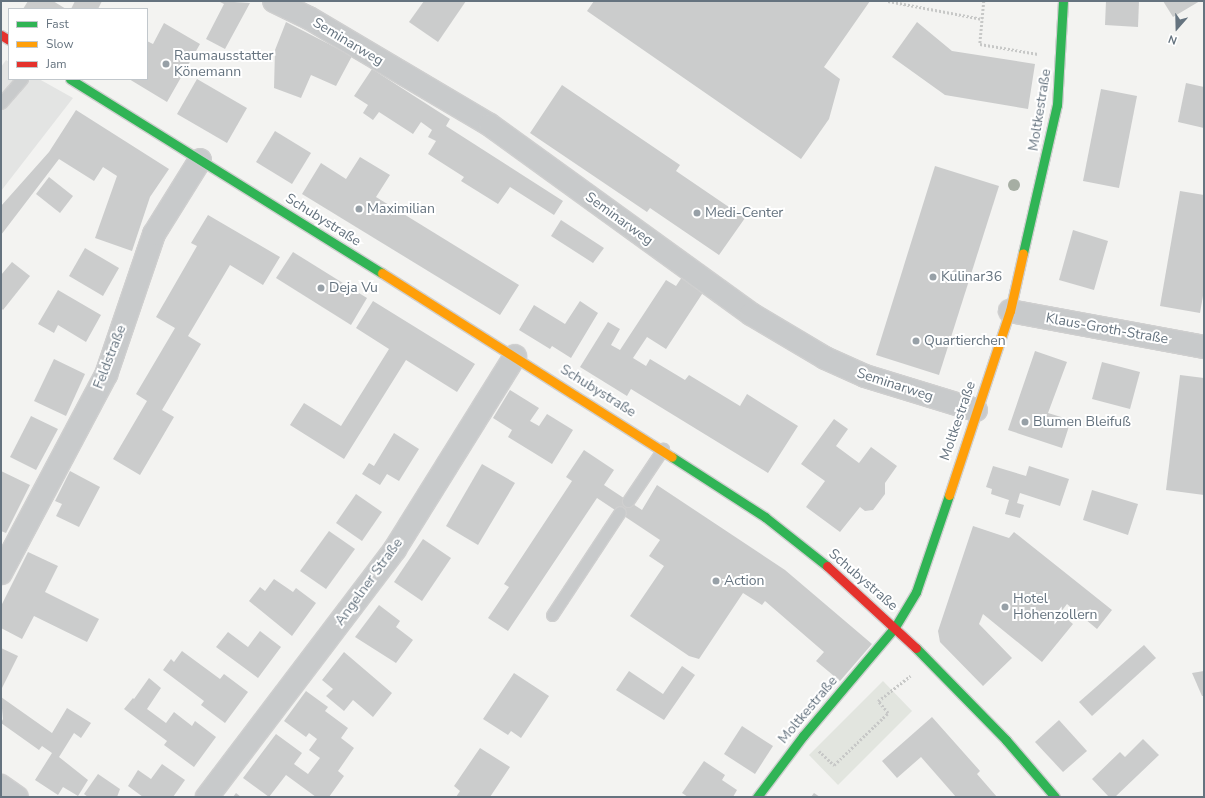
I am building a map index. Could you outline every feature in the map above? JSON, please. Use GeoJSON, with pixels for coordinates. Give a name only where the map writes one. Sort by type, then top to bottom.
{"type":"FeatureCollection","features":[{"type":"Feature","properties":{"kind":"street","name":"Seminarweg"},"geometry":{"type":"LineString","coordinates":[[274,1],[309,18],[490,125],[751,314],[825,358],[865,376],[976,410]]}},
{"type":"Feature","properties":{"kind":"street","name":"Moltkestraße"},"geometry":{"type":"LineString","coordinates":[[757,797],[803,736],[895,627],[916,592],[1010,311],[1057,105],[1062,58],[1063,1]]}},
{"type":"Feature","properties":{"kind":"street","name":"Schubystraße"},"geometry":{"type":"LineString","coordinates":[[72,80],[663,449],[765,517],[837,574],[895,627],[927,662],[1006,740],[1055,797]]}},
{"type":"Feature","properties":{"kind":"street","name":"Feldstraße"},"geometry":{"type":"LineString","coordinates":[[1,573],[106,375],[154,234],[200,160]]}},
{"type":"Feature","properties":{"kind":"street","name":"Klaus-Groth-Straße"},"geometry":{"type":"LineString","coordinates":[[1010,311],[1204,347]]}},
{"type":"Feature","properties":{"kind":"street","name":"Angelner Straße"},"geometry":{"type":"LineString","coordinates":[[208,797],[395,549],[515,356]]}},
{"type":"Feature","properties":{"kind":"street"},"geometry":{"type":"LineString","coordinates":[[1,786],[17,797]]}},
{"type":"Feature","properties":{"kind":"lane"},"geometry":{"type":"LineString","coordinates":[[1,103],[21,80]]}},
{"type":"Feature","properties":{"kind":"lane"},"geometry":{"type":"LineString","coordinates":[[628,501],[663,449]]}},
{"type":"Feature","properties":{"kind":"lane"},"geometry":{"type":"LineString","coordinates":[[552,615],[620,512]]}},
{"type":"Feature","properties":{"kind":"path"},"geometry":{"type":"LineString","coordinates":[[888,1],[982,19]]}},
{"type":"Feature","properties":{"kind":"path"},"geometry":{"type":"LineString","coordinates":[[984,1],[980,44],[1062,58]]}},
{"type":"Feature","properties":{"kind":"path"},"geometry":{"type":"LineString","coordinates":[[803,736],[834,765],[888,713],[878,701],[927,662]]}},
{"type":"Feature","properties":{"kind":"shaded area"},"geometry":{"type":"Polygon","coordinates":[[[6,60],[8,61],[8,80],[41,80],[73,98],[1,191],[1,67],[6,60]]]}},
{"type":"Feature","properties":{"kind":"shaded area"},"geometry":{"type":"Polygon","coordinates":[[[883,681],[912,711],[838,785],[809,755],[883,681]]]}},
{"type":"Feature","properties":{"kind":"building"},"geometry":{"type":"Polygon","coordinates":[[[28,1],[53,1],[64,8],[24,8],[28,1]]]}},
{"type":"Feature","properties":{"kind":"building"},"geometry":{"type":"Polygon","coordinates":[[[75,1],[102,1],[98,8],[72,8],[75,1]]]}},
{"type":"Feature","properties":{"kind":"building"},"geometry":{"type":"Polygon","coordinates":[[[218,1],[250,3],[225,49],[206,39],[224,4],[218,1]]]}},
{"type":"Feature","properties":{"kind":"building"},"geometry":{"type":"Polygon","coordinates":[[[424,1],[466,1],[438,42],[409,22],[424,1]]]}},
{"type":"Feature","properties":{"kind":"building"},"geometry":{"type":"Polygon","coordinates":[[[594,1],[870,1],[824,67],[840,79],[829,119],[801,159],[587,11],[594,1]]]}},
{"type":"Feature","properties":{"kind":"building"},"geometry":{"type":"Polygon","coordinates":[[[1106,1],[1139,1],[1138,27],[1105,25],[1106,1]]]}},
{"type":"Feature","properties":{"kind":"building"},"geometry":{"type":"Polygon","coordinates":[[[1163,1],[1200,1],[1173,17],[1163,1]]]}},
{"type":"Feature","properties":{"kind":"building"},"geometry":{"type":"Polygon","coordinates":[[[286,22],[352,56],[336,86],[311,75],[301,98],[274,88],[275,50],[286,22]]]}},
{"type":"Feature","properties":{"kind":"building"},"geometry":{"type":"Polygon","coordinates":[[[917,22],[952,51],[1035,64],[1028,109],[945,95],[892,57],[917,22]]]}},
{"type":"Feature","properties":{"kind":"building"},"geometry":{"type":"Polygon","coordinates":[[[164,23],[200,44],[167,102],[131,80],[148,80],[148,42],[153,44],[164,23]]]}},
{"type":"Feature","properties":{"kind":"building"},"geometry":{"type":"Polygon","coordinates":[[[372,69],[450,119],[446,126],[563,201],[554,215],[510,187],[498,204],[461,181],[464,177],[428,154],[436,141],[428,137],[432,130],[421,122],[413,134],[379,112],[373,120],[363,113],[368,105],[354,96],[372,69]]]}},
{"type":"Feature","properties":{"kind":"building"},"geometry":{"type":"Polygon","coordinates":[[[197,79],[247,108],[227,143],[177,114],[197,79]]]}},
{"type":"Feature","properties":{"kind":"building"},"geometry":{"type":"Polygon","coordinates":[[[1186,83],[1204,87],[1204,128],[1178,122],[1186,83]]]}},
{"type":"Feature","properties":{"kind":"building"},"geometry":{"type":"Polygon","coordinates":[[[562,85],[680,165],[676,171],[745,218],[719,255],[650,208],[647,212],[530,133],[562,85]]]}},
{"type":"Feature","properties":{"kind":"building"},"geometry":{"type":"Polygon","coordinates":[[[1101,89],[1137,96],[1119,188],[1083,181],[1101,89]]]}},
{"type":"Feature","properties":{"kind":"building"},"geometry":{"type":"Polygon","coordinates":[[[76,110],[169,169],[150,197],[132,251],[95,238],[117,176],[103,167],[94,181],[59,159],[1,235],[1,206],[49,152],[76,110]]]}},
{"type":"Feature","properties":{"kind":"building"},"geometry":{"type":"Polygon","coordinates":[[[275,131],[311,153],[292,184],[256,162],[275,131]]]}},
{"type":"Feature","properties":{"kind":"building"},"geometry":{"type":"Polygon","coordinates":[[[360,157],[390,175],[376,197],[519,285],[500,315],[302,194],[321,163],[346,179],[360,157]]]}},
{"type":"Feature","properties":{"kind":"building"},"geometry":{"type":"Polygon","coordinates":[[[935,166],[999,186],[939,375],[876,355],[935,166]]]}},
{"type":"Feature","properties":{"kind":"building"},"geometry":{"type":"Polygon","coordinates":[[[49,177],[73,196],[60,213],[36,194],[49,177]]]}},
{"type":"Feature","properties":{"kind":"building"},"geometry":{"type":"Polygon","coordinates":[[[1180,191],[1204,195],[1204,290],[1200,313],[1160,306],[1180,191]]]}},
{"type":"Feature","properties":{"kind":"building"},"geometry":{"type":"Polygon","coordinates":[[[208,215],[280,257],[263,285],[230,265],[188,336],[201,344],[162,410],[174,417],[140,475],[113,459],[147,401],[136,394],[175,328],[156,317],[197,246],[191,243],[208,215]]]}},
{"type":"Feature","properties":{"kind":"building"},"geometry":{"type":"Polygon","coordinates":[[[561,220],[604,248],[593,263],[551,236],[561,220]]]}},
{"type":"Feature","properties":{"kind":"building"},"geometry":{"type":"Polygon","coordinates":[[[1073,230],[1108,241],[1094,290],[1059,280],[1073,230]]]}},
{"type":"Feature","properties":{"kind":"building"},"geometry":{"type":"Polygon","coordinates":[[[85,248],[119,268],[103,296],[69,276],[85,248]]]}},
{"type":"Feature","properties":{"kind":"building"},"geometry":{"type":"Polygon","coordinates":[[[293,252],[367,298],[351,325],[276,278],[293,252]]]}},
{"type":"Feature","properties":{"kind":"building"},"geometry":{"type":"Polygon","coordinates":[[[12,262],[30,276],[3,310],[1,308],[1,275],[12,262]]]}},
{"type":"Feature","properties":{"kind":"building"},"geometry":{"type":"Polygon","coordinates":[[[684,274],[706,288],[666,349],[647,337],[633,358],[646,366],[650,359],[685,380],[689,375],[740,406],[747,394],[798,426],[768,473],[631,389],[627,396],[580,367],[608,322],[620,329],[611,345],[620,350],[666,280],[676,286],[684,274]]]}},
{"type":"Feature","properties":{"kind":"building"},"geometry":{"type":"Polygon","coordinates":[[[58,290],[101,315],[86,342],[58,325],[54,333],[38,324],[58,290]]]}},
{"type":"Feature","properties":{"kind":"building"},"geometry":{"type":"Polygon","coordinates":[[[373,301],[475,364],[457,392],[406,360],[344,459],[290,425],[304,403],[341,426],[389,349],[356,328],[373,301]]]}},
{"type":"Feature","properties":{"kind":"building"},"geometry":{"type":"Polygon","coordinates":[[[580,301],[598,313],[571,358],[552,346],[550,349],[519,330],[534,305],[565,324],[580,301]]]}},
{"type":"Feature","properties":{"kind":"building"},"geometry":{"type":"Polygon","coordinates":[[[1035,351],[1067,362],[1048,413],[1071,420],[1062,448],[1008,430],[1035,351]]]}},
{"type":"Feature","properties":{"kind":"building"},"geometry":{"type":"Polygon","coordinates":[[[54,359],[85,374],[66,416],[34,401],[54,359]]]}},
{"type":"Feature","properties":{"kind":"building"},"geometry":{"type":"Polygon","coordinates":[[[1102,362],[1140,372],[1130,409],[1092,399],[1102,362]]]}},
{"type":"Feature","properties":{"kind":"building"},"geometry":{"type":"Polygon","coordinates":[[[1180,375],[1204,378],[1204,495],[1166,490],[1180,375]]]}},
{"type":"Feature","properties":{"kind":"building"},"geometry":{"type":"Polygon","coordinates":[[[510,390],[539,408],[530,421],[539,426],[547,414],[573,430],[552,464],[508,437],[512,430],[493,418],[510,390]]]}},
{"type":"Feature","properties":{"kind":"building"},"geometry":{"type":"Polygon","coordinates":[[[31,416],[58,429],[36,470],[10,457],[31,416]]]}},
{"type":"Feature","properties":{"kind":"building"},"geometry":{"type":"Polygon","coordinates":[[[834,419],[848,429],[836,446],[859,463],[871,447],[897,466],[885,483],[885,494],[873,510],[865,511],[860,507],[840,532],[806,507],[825,481],[801,464],[834,419]]]}},
{"type":"Feature","properties":{"kind":"building"},"geometry":{"type":"Polygon","coordinates":[[[394,433],[419,449],[399,481],[387,474],[380,485],[362,474],[369,463],[374,466],[394,433]]]}},
{"type":"Feature","properties":{"kind":"building"},"geometry":{"type":"Polygon","coordinates":[[[584,450],[614,470],[604,485],[642,510],[657,485],[785,570],[872,644],[840,681],[816,661],[824,652],[765,601],[762,605],[743,593],[699,659],[689,656],[630,616],[664,566],[649,556],[660,540],[597,498],[508,631],[488,618],[509,587],[504,584],[572,481],[566,477],[584,450]]]}},
{"type":"Feature","properties":{"kind":"building"},"geometry":{"type":"Polygon","coordinates":[[[482,464],[515,483],[478,545],[446,526],[482,464]]]}},
{"type":"Feature","properties":{"kind":"building"},"geometry":{"type":"Polygon","coordinates":[[[993,466],[1026,476],[1029,466],[1069,479],[1060,506],[1020,493],[1017,503],[1024,505],[1020,518],[1005,514],[1009,500],[991,494],[992,489],[986,487],[993,466]]]}},
{"type":"Feature","properties":{"kind":"building"},"geometry":{"type":"Polygon","coordinates":[[[1,471],[30,485],[6,533],[1,531],[1,471]]]}},
{"type":"Feature","properties":{"kind":"building"},"geometry":{"type":"Polygon","coordinates":[[[70,471],[100,487],[79,527],[56,516],[62,504],[55,501],[70,471]]]}},
{"type":"Feature","properties":{"kind":"building"},"geometry":{"type":"Polygon","coordinates":[[[1092,490],[1138,504],[1128,535],[1083,520],[1092,490]]]}},
{"type":"Feature","properties":{"kind":"building"},"geometry":{"type":"Polygon","coordinates":[[[356,494],[382,512],[362,541],[336,523],[356,494]]]}},
{"type":"Feature","properties":{"kind":"building","name":"Hotel Hohenzollern"},"geometry":{"type":"Polygon","coordinates":[[[973,526],[1009,538],[1014,532],[1112,610],[1097,629],[1067,604],[1060,613],[1073,624],[1042,662],[983,614],[979,624],[1012,658],[983,686],[940,642],[938,631],[973,526]]]}},
{"type":"Feature","properties":{"kind":"building"},"geometry":{"type":"Polygon","coordinates":[[[329,531],[355,549],[326,589],[300,571],[329,531]]]}},
{"type":"Feature","properties":{"kind":"building"},"geometry":{"type":"Polygon","coordinates":[[[423,539],[451,558],[422,601],[394,582],[423,539]]]}},
{"type":"Feature","properties":{"kind":"building"},"geometry":{"type":"Polygon","coordinates":[[[28,552],[58,566],[45,592],[99,619],[87,642],[34,616],[22,639],[1,628],[1,606],[28,552]]]}},
{"type":"Feature","properties":{"kind":"building"},"geometry":{"type":"Polygon","coordinates":[[[274,579],[293,592],[296,588],[316,603],[292,636],[249,601],[260,587],[265,591],[274,579]]]}},
{"type":"Feature","properties":{"kind":"building"},"geometry":{"type":"Polygon","coordinates":[[[379,605],[400,621],[396,627],[413,640],[396,663],[355,637],[379,605]]]}},
{"type":"Feature","properties":{"kind":"building"},"geometry":{"type":"Polygon","coordinates":[[[260,631],[281,647],[258,678],[216,647],[228,632],[248,647],[260,631]]]}},
{"type":"Feature","properties":{"kind":"building"},"geometry":{"type":"Polygon","coordinates":[[[1144,645],[1156,658],[1092,716],[1079,702],[1144,645]]]}},
{"type":"Feature","properties":{"kind":"building"},"geometry":{"type":"Polygon","coordinates":[[[1,648],[18,656],[1,690],[1,648]]]}},
{"type":"Feature","properties":{"kind":"building"},"geometry":{"type":"Polygon","coordinates":[[[182,651],[220,679],[224,674],[248,692],[225,723],[201,705],[204,701],[163,670],[171,659],[174,662],[182,651]]]}},
{"type":"Feature","properties":{"kind":"building"},"geometry":{"type":"Polygon","coordinates":[[[344,652],[392,693],[373,717],[353,700],[344,711],[326,696],[333,689],[322,680],[344,652]]]}},
{"type":"Feature","properties":{"kind":"building"},"geometry":{"type":"Polygon","coordinates":[[[682,666],[695,675],[664,720],[616,690],[629,671],[663,694],[682,666]]]}},
{"type":"Feature","properties":{"kind":"building"},"geometry":{"type":"Polygon","coordinates":[[[1204,671],[1204,696],[1202,696],[1192,673],[1204,671]]]}},
{"type":"Feature","properties":{"kind":"building"},"geometry":{"type":"Polygon","coordinates":[[[514,673],[549,696],[521,738],[511,731],[508,735],[483,719],[514,673]]]}},
{"type":"Feature","properties":{"kind":"building"},"geometry":{"type":"Polygon","coordinates":[[[149,678],[161,688],[147,709],[166,723],[174,712],[192,726],[195,721],[216,737],[194,767],[164,745],[167,741],[124,709],[133,698],[134,699],[149,678]]]}},
{"type":"Feature","properties":{"kind":"building"},"geometry":{"type":"Polygon","coordinates":[[[306,691],[328,707],[325,711],[348,728],[341,738],[354,748],[338,771],[344,776],[329,797],[316,797],[286,775],[269,797],[243,778],[276,734],[302,753],[294,764],[308,774],[320,758],[309,750],[317,739],[309,733],[306,737],[284,721],[306,691]]]}},
{"type":"Feature","properties":{"kind":"building"},"geometry":{"type":"Polygon","coordinates":[[[1,697],[52,733],[67,708],[91,723],[81,738],[74,733],[59,757],[88,780],[78,796],[63,787],[58,795],[35,780],[52,753],[42,746],[39,750],[1,723],[3,719],[1,697]]]}},
{"type":"Feature","properties":{"kind":"building"},"geometry":{"type":"Polygon","coordinates":[[[932,717],[980,771],[977,774],[997,797],[956,797],[921,757],[897,778],[882,761],[932,717]]]}},
{"type":"Feature","properties":{"kind":"building"},"geometry":{"type":"Polygon","coordinates":[[[1059,720],[1087,751],[1063,772],[1035,742],[1059,720]]]}},
{"type":"Feature","properties":{"kind":"building"},"geometry":{"type":"Polygon","coordinates":[[[742,726],[773,746],[755,774],[724,754],[742,726]]]}},
{"type":"Feature","properties":{"kind":"building"},"geometry":{"type":"Polygon","coordinates":[[[1143,739],[1159,755],[1115,797],[1109,797],[1092,779],[1120,752],[1125,757],[1143,739]]]}},
{"type":"Feature","properties":{"kind":"building"},"geometry":{"type":"Polygon","coordinates":[[[480,748],[510,767],[490,797],[456,797],[460,791],[454,786],[480,748]]]}},
{"type":"Feature","properties":{"kind":"building"},"geometry":{"type":"Polygon","coordinates":[[[704,761],[725,775],[722,780],[737,790],[733,797],[688,797],[682,793],[704,761]]]}},
{"type":"Feature","properties":{"kind":"building"},"geometry":{"type":"Polygon","coordinates":[[[162,764],[185,780],[173,797],[143,797],[128,786],[138,770],[151,779],[162,764]]]}},
{"type":"Feature","properties":{"kind":"building"},"geometry":{"type":"Polygon","coordinates":[[[98,774],[120,789],[117,797],[88,797],[84,794],[98,774]]]}},
{"type":"Feature","properties":{"kind":"building"},"geometry":{"type":"Polygon","coordinates":[[[236,793],[241,797],[233,797],[236,793]]]}},
{"type":"Feature","properties":{"kind":"building"},"geometry":{"type":"Polygon","coordinates":[[[814,793],[820,797],[811,797],[814,793]]]}},
{"type":"Feature","properties":{"kind":"traffic: fast"},"geometry":{"type":"LineString","coordinates":[[1023,253],[1057,105],[1063,1]]}},
{"type":"Feature","properties":{"kind":"traffic: fast"},"geometry":{"type":"LineString","coordinates":[[72,80],[382,273]]}},
{"type":"Feature","properties":{"kind":"traffic: fast"},"geometry":{"type":"LineString","coordinates":[[672,457],[765,517],[827,566]]}},
{"type":"Feature","properties":{"kind":"traffic: fast"},"geometry":{"type":"LineString","coordinates":[[757,797],[803,736],[895,627],[916,592],[949,495]]}},
{"type":"Feature","properties":{"kind":"traffic: fast"},"geometry":{"type":"LineString","coordinates":[[916,648],[1006,740],[1055,797]]}},
{"type":"Feature","properties":{"kind":"traffic: slow"},"geometry":{"type":"LineString","coordinates":[[949,495],[1010,311],[1023,253]]}},
{"type":"Feature","properties":{"kind":"traffic: slow"},"geometry":{"type":"LineString","coordinates":[[382,273],[672,457]]}},
{"type":"Feature","properties":{"kind":"traffic: jam"},"geometry":{"type":"LineString","coordinates":[[1,35],[8,39]]}},
{"type":"Feature","properties":{"kind":"traffic: jam"},"geometry":{"type":"LineString","coordinates":[[827,566],[916,648]]}},
{"type":"Feature","properties":{"kind":"place","name":"Raumausstatter Könemann"},"geometry":{"type":"Point","coordinates":[166,64]}},
{"type":"Feature","properties":{"kind":"place","name":"Maximilian"},"geometry":{"type":"Point","coordinates":[359,209]}},
{"type":"Feature","properties":{"kind":"place","name":"Medi-Center"},"geometry":{"type":"Point","coordinates":[697,213]}},
{"type":"Feature","properties":{"kind":"place","name":"Kulinar36"},"geometry":{"type":"Point","coordinates":[933,277]}},
{"type":"Feature","properties":{"kind":"place","name":"Deja Vu"},"geometry":{"type":"Point","coordinates":[321,288]}},
{"type":"Feature","properties":{"kind":"place","name":"Quartierchen"},"geometry":{"type":"Point","coordinates":[916,341]}},
{"type":"Feature","properties":{"kind":"place","name":"Blumen Bleifuß"},"geometry":{"type":"Point","coordinates":[1025,422]}},
{"type":"Feature","properties":{"kind":"place","name":"Action"},"geometry":{"type":"Point","coordinates":[716,581]}},
{"type":"Feature","properties":{"kind":"place","name":"Hotel Hohenzollern"},"geometry":{"type":"Point","coordinates":[1005,607]}}]}
